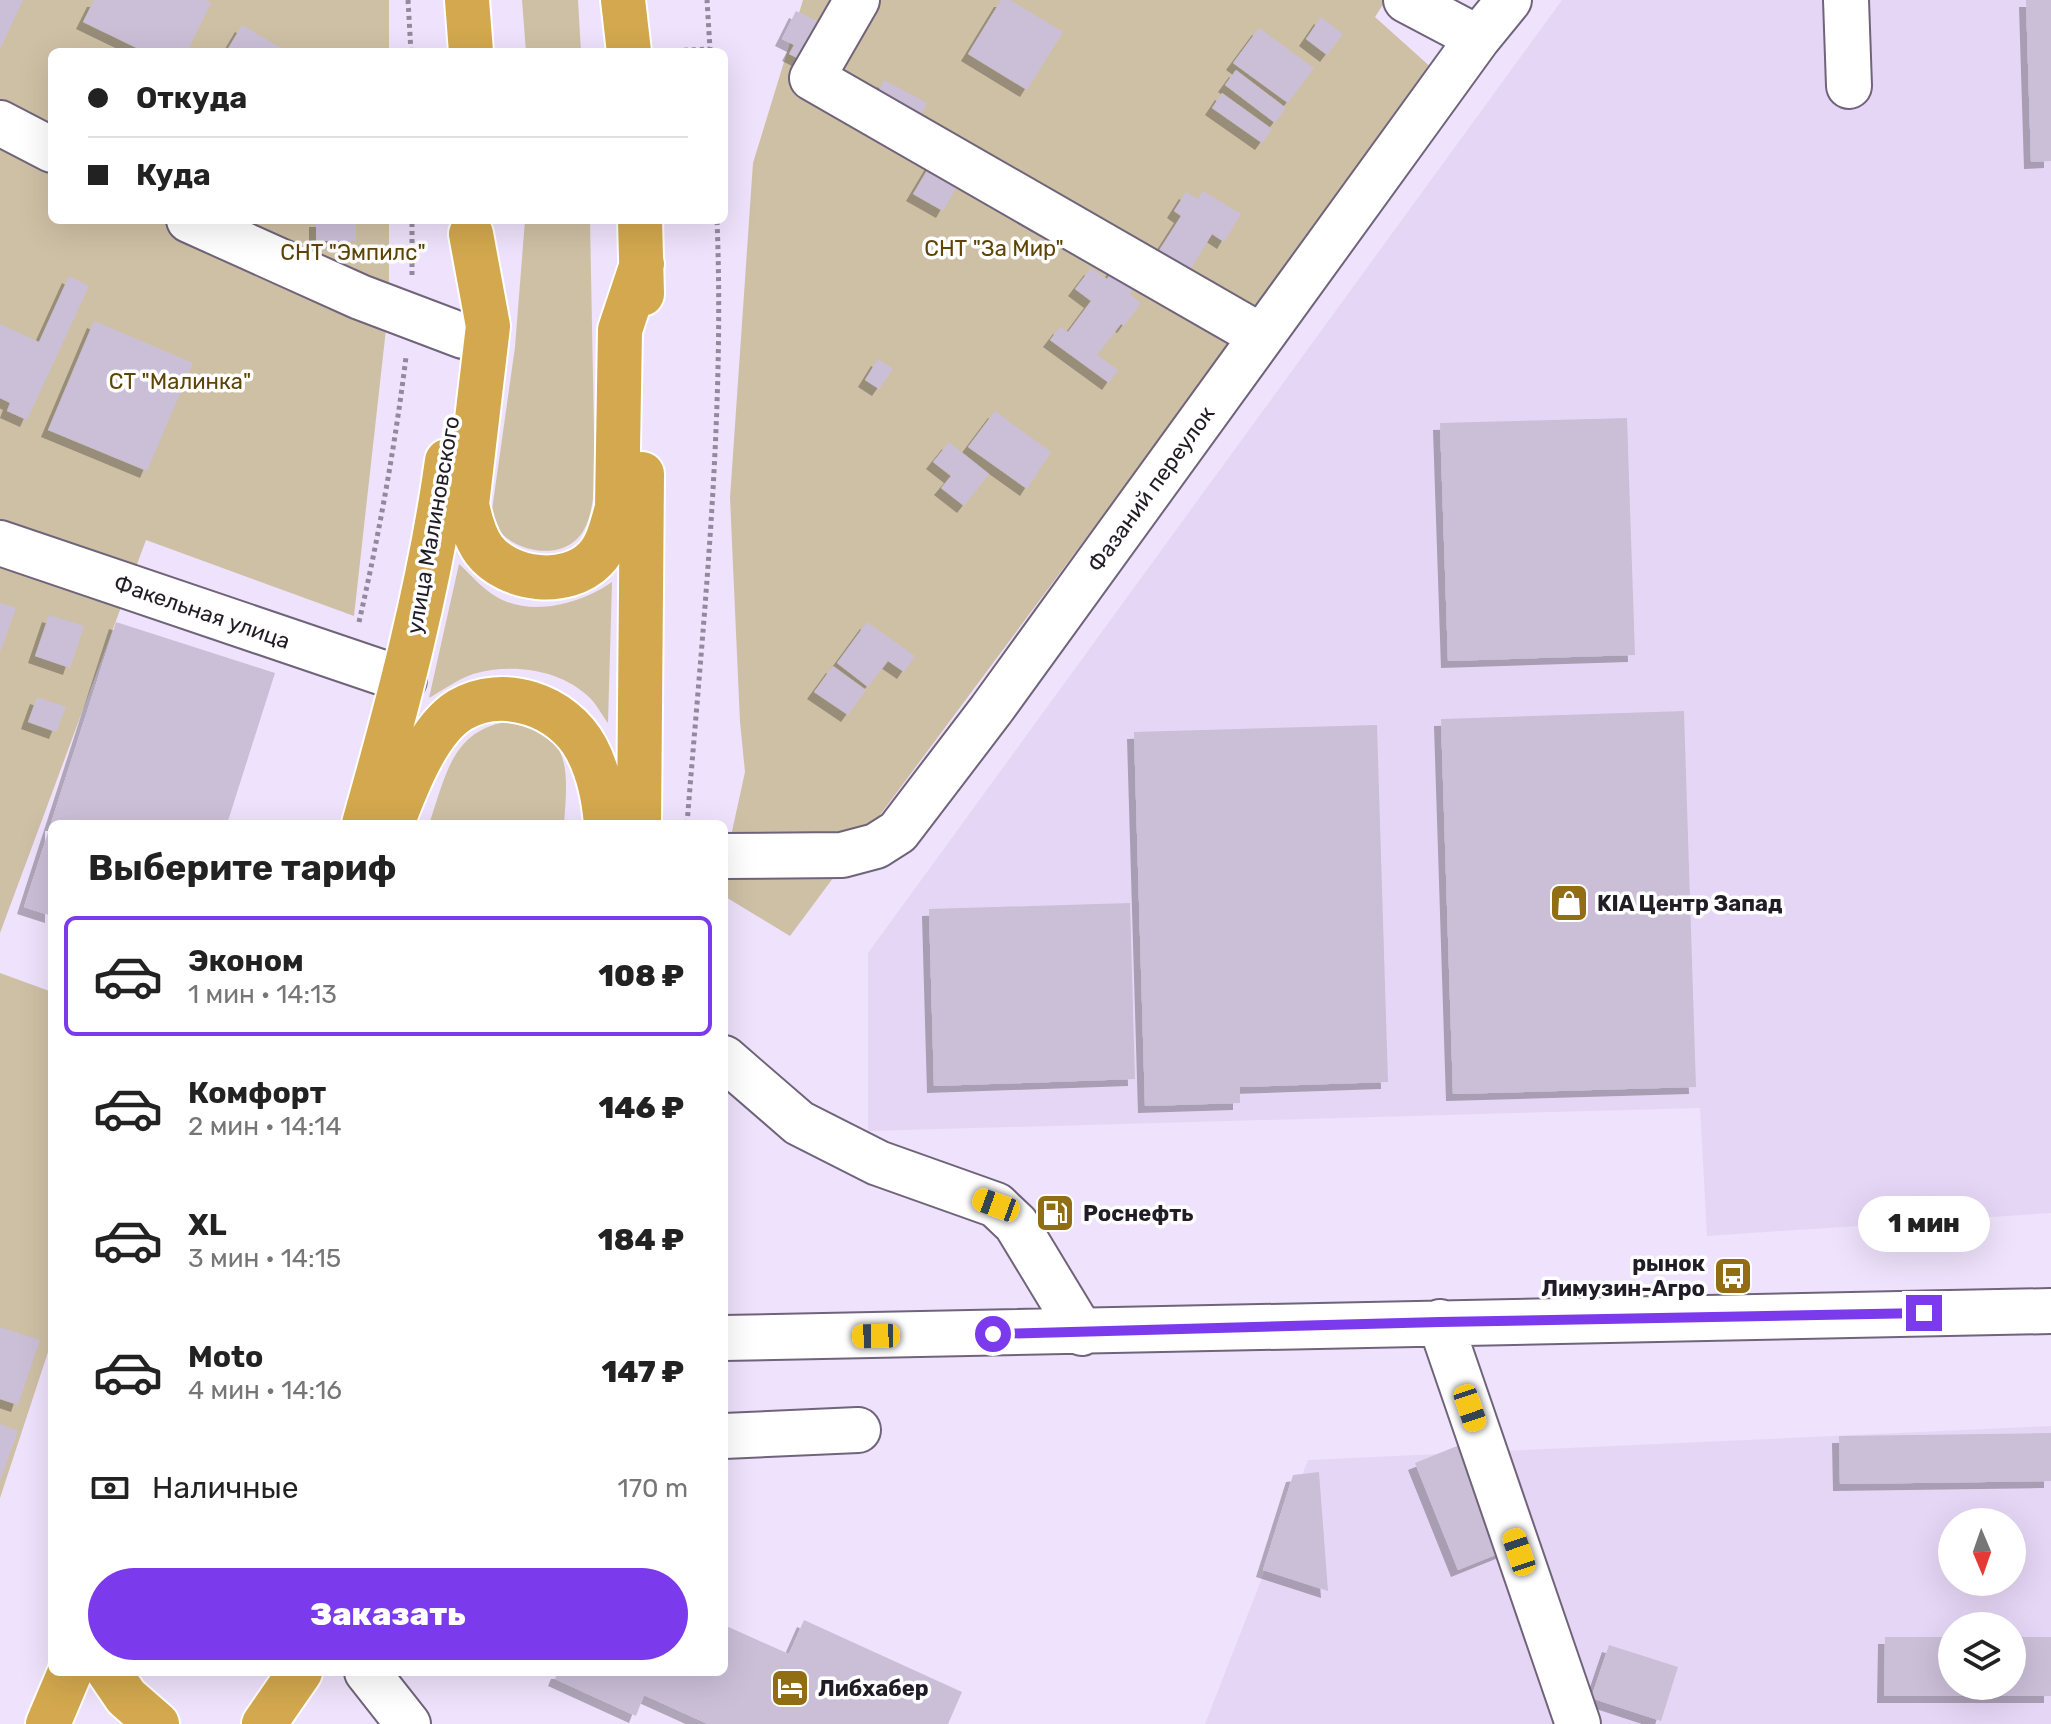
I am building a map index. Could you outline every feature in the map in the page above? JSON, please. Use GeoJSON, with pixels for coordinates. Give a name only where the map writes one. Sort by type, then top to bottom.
{"type":"FeatureCollection","features":[{"type":"Feature","properties":{"kind":"highway"},"geometry":{"type":"LineString","coordinates":[[467,0],[471,48]]}},
{"type":"Feature","properties":{"kind":"highway"},"geometry":{"type":"LineString","coordinates":[[623,0],[646,48]]}},
{"type":"Feature","properties":{"kind":"highway"},"geometry":{"type":"LineString","coordinates":[[639,820],[640,224]]}},
{"type":"Feature","properties":{"kind":"highway"},"geometry":{"type":"LineString","coordinates":[[471,227],[488,326],[467,504],[472,529],[485,551],[504,568],[527,576],[553,577],[576,572],[596,559],[609,536],[617,508],[620,330],[642,264]]}},
{"type":"Feature","properties":{"kind":"highway","name":"улица Малиновского"},"geometry":{"type":"LineString","coordinates":[[365,820],[404,680],[439,519],[463,336],[471,227]]}},
{"type":"Feature","properties":{"kind":"highway"},"geometry":{"type":"LineString","coordinates":[[394,820],[411,775],[434,736],[459,710],[496,698],[525,700],[548,710],[568,725],[585,745],[595,768],[605,820]]}},
{"type":"Feature","properties":{"kind":"highway"},"geometry":{"type":"LineString","coordinates":[[48,1724],[68,1676]]}},
{"type":"Feature","properties":{"kind":"highway"},"geometry":{"type":"LineString","coordinates":[[112,1676],[126,1697],[157,1724]]}},
{"type":"Feature","properties":{"kind":"highway"},"geometry":{"type":"LineString","coordinates":[[262,1721],[297,1676]]}},
{"type":"Feature","properties":{"kind":"street"},"geometry":{"type":"LineString","coordinates":[[857,0],[812,78],[1261,336]]}},
{"type":"Feature","properties":{"kind":"street"},"geometry":{"type":"LineString","coordinates":[[1406,0],[1478,38]]}},
{"type":"Feature","properties":{"kind":"street","name":"Фазаний переулок"},"geometry":{"type":"LineString","coordinates":[[728,856],[842,855],[876,846],[898,832],[1000,697],[1478,38],[1509,0]]}},
{"type":"Feature","properties":{"kind":"street"},"geometry":{"type":"LineString","coordinates":[[1846,0],[1849,86]]}},
{"type":"Feature","properties":{"kind":"street"},"geometry":{"type":"LineString","coordinates":[[0,123],[48,148]]}},
{"type":"Feature","properties":{"kind":"street"},"geometry":{"type":"LineString","coordinates":[[198,224],[360,297],[463,336]]}},
{"type":"Feature","properties":{"kind":"street","name":"Факельная улица"},"geometry":{"type":"LineString","coordinates":[[0,543],[404,680]]}},
{"type":"Feature","properties":{"kind":"street"},"geometry":{"type":"LineString","coordinates":[[728,1062],[799,1123],[878,1163],[996,1205],[1016,1224],[1082,1333]]}},
{"type":"Feature","properties":{"kind":"street"},"geometry":{"type":"LineString","coordinates":[[728,1338],[2051,1311]]}},
{"type":"Feature","properties":{"kind":"street"},"geometry":{"type":"LineString","coordinates":[[1440,1322],[1578,1724]]}},
{"type":"Feature","properties":{"kind":"street"},"geometry":{"type":"LineString","coordinates":[[728,1436],[858,1430]]}},
{"type":"Feature","properties":{"kind":"street"},"geometry":{"type":"LineString","coordinates":[[370,1676],[408,1724]]}},
{"type":"Feature","properties":{"kind":"path"},"geometry":{"type":"LineString","coordinates":[[408,0],[411,48]]}},
{"type":"Feature","properties":{"kind":"path"},"geometry":{"type":"LineString","coordinates":[[707,0],[710,48]]}},
{"type":"Feature","properties":{"kind":"path"},"geometry":{"type":"LineString","coordinates":[[350,662],[373,561],[399,418],[411,317],[412,224]]}},
{"type":"Feature","properties":{"kind":"path"},"geometry":{"type":"LineString","coordinates":[[687,820],[710,538],[718,339],[717,224]]}},
{"type":"Feature","properties":{"kind":"shaded area"},"geometry":{"type":"Polygon","coordinates":[[[1562,0],[2051,0],[2051,1213],[1707,1236],[1700,1108],[868,1131],[868,953],[1562,0]]]}},
{"type":"Feature","properties":{"kind":"shaded area"},"geometry":{"type":"Polygon","coordinates":[[[2051,1426],[2051,1724],[1205,1724],[1308,1460],[2051,1426]]]}},
{"type":"Feature","properties":{"kind":"green space","name":"СТ \"Малинка\""},"geometry":{"type":"Polygon","coordinates":[[[0,0],[389,0],[389,48],[48,48],[48,224],[389,224],[389,302],[354,616],[146,540],[0,933],[0,0]]]}},
{"type":"Feature","properties":{"kind":"green space"},"geometry":{"type":"Polygon","coordinates":[[[522,0],[578,0],[581,48],[526,48],[522,0]]]}},
{"type":"Feature","properties":{"kind":"green space","name":"СНТ \"За Мир\""},"geometry":{"type":"Polygon","coordinates":[[[803,0],[1386,0],[1375,17],[1434,70],[790,936],[728,898],[728,850],[745,772],[730,498],[753,163],[803,0]]]}},
{"type":"Feature","properties":{"kind":"green space"},"geometry":{"type":"Polygon","coordinates":[[[525,224],[590,224],[595,485],[590,514],[582,533],[568,546],[558,549],[535,550],[513,542],[496,526],[492,510],[515,347],[525,224]]]}},
{"type":"Feature","properties":{"kind":"green space"},"geometry":{"type":"Polygon","coordinates":[[[459,564],[492,594],[521,606],[554,606],[570,602],[612,582],[608,723],[593,701],[578,688],[565,680],[535,671],[504,669],[473,674],[429,698],[459,564]]]}},
{"type":"Feature","properties":{"kind":"green space"},"geometry":{"type":"Polygon","coordinates":[[[506,722],[528,726],[544,733],[555,743],[565,770],[564,820],[430,820],[453,760],[473,735],[506,722]]]}},
{"type":"Feature","properties":{"kind":"green space"},"geometry":{"type":"Polygon","coordinates":[[[0,973],[48,991],[48,1352],[0,1498],[0,973]]]}},
{"type":"Feature","properties":{"kind":"building"},"geometry":{"type":"Polygon","coordinates":[[[0,0],[23,0],[0,49],[0,0]]]}},
{"type":"Feature","properties":{"kind":"building"},"geometry":{"type":"Polygon","coordinates":[[[94,0],[205,0],[211,3],[189,48],[137,48],[83,22],[94,0]]]}},
{"type":"Feature","properties":{"kind":"building"},"geometry":{"type":"Polygon","coordinates":[[[1001,0],[1010,0],[1063,32],[1027,90],[968,54],[1001,0]]]}},
{"type":"Feature","properties":{"kind":"building"},"geometry":{"type":"Polygon","coordinates":[[[2026,0],[2051,0],[2051,161],[2031,162],[2026,0]]]}},
{"type":"Feature","properties":{"kind":"building"},"geometry":{"type":"Polygon","coordinates":[[[796,11],[834,29],[809,64],[789,54],[794,45],[782,39],[796,11]]]}},
{"type":"Feature","properties":{"kind":"building"},"geometry":{"type":"Polygon","coordinates":[[[1321,17],[1343,34],[1327,55],[1306,39],[1321,17]]]}},
{"type":"Feature","properties":{"kind":"building"},"geometry":{"type":"Polygon","coordinates":[[[242,25],[281,48],[228,48],[242,25]]]}},
{"type":"Feature","properties":{"kind":"building"},"geometry":{"type":"Polygon","coordinates":[[[1259,28],[1314,68],[1288,103],[1233,63],[1259,28]]]}},
{"type":"Feature","properties":{"kind":"building"},"geometry":{"type":"Polygon","coordinates":[[[1236,70],[1286,108],[1275,123],[1225,85],[1236,70]]]}},
{"type":"Feature","properties":{"kind":"building"},"geometry":{"type":"Polygon","coordinates":[[[884,80],[927,103],[915,127],[872,104],[884,80]]]}},
{"type":"Feature","properties":{"kind":"building"},"geometry":{"type":"Polygon","coordinates":[[[1222,93],[1272,129],[1262,143],[1212,108],[1222,93]]]}},
{"type":"Feature","properties":{"kind":"building"},"geometry":{"type":"Polygon","coordinates":[[[932,162],[961,179],[943,211],[913,194],[932,162]]]}},
{"type":"Feature","properties":{"kind":"building"},"geometry":{"type":"Polygon","coordinates":[[[1203,191],[1241,214],[1224,242],[1212,234],[1185,279],[1153,260],[1181,216],[1174,211],[1186,192],[1198,199],[1203,191]]]}},
{"type":"Feature","properties":{"kind":"building"},"geometry":{"type":"Polygon","coordinates":[[[316,224],[356,224],[356,241],[316,241],[316,224]]]}},
{"type":"Feature","properties":{"kind":"building"},"geometry":{"type":"Polygon","coordinates":[[[1116,264],[1141,279],[1130,294],[1141,303],[1097,355],[1118,370],[1109,383],[1050,340],[1060,327],[1068,332],[1091,301],[1075,289],[1091,268],[1107,279],[1116,264]]]}},
{"type":"Feature","properties":{"kind":"building"},"geometry":{"type":"Polygon","coordinates":[[[69,276],[89,286],[27,420],[7,411],[10,403],[0,398],[0,324],[39,342],[69,276]]]}},
{"type":"Feature","properties":{"kind":"building"},"geometry":{"type":"Polygon","coordinates":[[[94,321],[193,363],[147,471],[48,430],[94,321]]]}},
{"type":"Feature","properties":{"kind":"building"},"geometry":{"type":"Polygon","coordinates":[[[878,359],[893,369],[879,389],[865,380],[878,359]]]}},
{"type":"Feature","properties":{"kind":"building"},"geometry":{"type":"Polygon","coordinates":[[[995,411],[1051,452],[1027,489],[968,447],[995,411]]]}},
{"type":"Feature","properties":{"kind":"building"},"geometry":{"type":"Polygon","coordinates":[[[1627,418],[1635,655],[1448,661],[1440,423],[1627,418]]]}},
{"type":"Feature","properties":{"kind":"building"},"geometry":{"type":"Polygon","coordinates":[[[949,442],[989,474],[964,506],[941,488],[951,476],[933,462],[949,442]]]}},
{"type":"Feature","properties":{"kind":"building"},"geometry":{"type":"Polygon","coordinates":[[[0,603],[16,608],[0,652],[0,603]]]}},
{"type":"Feature","properties":{"kind":"building"},"geometry":{"type":"Polygon","coordinates":[[[49,615],[84,626],[70,668],[35,656],[49,615]]]}},
{"type":"Feature","properties":{"kind":"building"},"geometry":{"type":"Polygon","coordinates":[[[116,622],[275,673],[228,820],[52,820],[116,622]]]}},
{"type":"Feature","properties":{"kind":"building"},"geometry":{"type":"Polygon","coordinates":[[[867,622],[915,656],[904,672],[888,661],[868,687],[837,663],[867,622]]]}},
{"type":"Feature","properties":{"kind":"building"},"geometry":{"type":"Polygon","coordinates":[[[833,666],[866,690],[848,715],[814,692],[833,666]]]}},
{"type":"Feature","properties":{"kind":"building"},"geometry":{"type":"Polygon","coordinates":[[[37,697],[66,707],[56,732],[28,722],[37,697]]]}},
{"type":"Feature","properties":{"kind":"building","name":"KIA Центр Запад"},"geometry":{"type":"Polygon","coordinates":[[[1684,711],[1696,1087],[1453,1094],[1441,719],[1684,711]]]}},
{"type":"Feature","properties":{"kind":"building"},"geometry":{"type":"Polygon","coordinates":[[[1377,725],[1388,1082],[1240,1087],[1240,1103],[1145,1106],[1134,732],[1377,725]]]}},
{"type":"Feature","properties":{"kind":"building"},"geometry":{"type":"Polygon","coordinates":[[[48,833],[48,915],[24,907],[48,833]]]}},
{"type":"Feature","properties":{"kind":"building"},"geometry":{"type":"Polygon","coordinates":[[[1130,903],[1135,1079],[934,1086],[929,909],[1130,903]]]}},
{"type":"Feature","properties":{"kind":"building"},"geometry":{"type":"Polygon","coordinates":[[[0,1327],[40,1340],[18,1405],[0,1399],[0,1327]]]}},
{"type":"Feature","properties":{"kind":"building"},"geometry":{"type":"Polygon","coordinates":[[[0,1424],[18,1431],[0,1481],[0,1424]]]}},
{"type":"Feature","properties":{"kind":"building"},"geometry":{"type":"Polygon","coordinates":[[[2051,1433],[2051,1481],[1840,1484],[1839,1436],[2051,1433]]]}},
{"type":"Feature","properties":{"kind":"building"},"geometry":{"type":"Polygon","coordinates":[[[1462,1444],[1505,1551],[1458,1570],[1415,1463],[1462,1444]]]}},
{"type":"Feature","properties":{"kind":"building"},"geometry":{"type":"Polygon","coordinates":[[[1319,1472],[1328,1591],[1263,1570],[1293,1475],[1319,1472]]]}},
{"type":"Feature","properties":{"kind":"building"},"geometry":{"type":"Polygon","coordinates":[[[804,1620],[962,1692],[948,1724],[708,1724],[644,1695],[636,1716],[555,1679],[556,1676],[728,1676],[728,1627],[789,1654],[804,1620]]]}},
{"type":"Feature","properties":{"kind":"building"},"geometry":{"type":"Polygon","coordinates":[[[1885,1637],[1938,1637],[1938,1696],[1884,1696],[1885,1637]]]}},
{"type":"Feature","properties":{"kind":"building"},"geometry":{"type":"Polygon","coordinates":[[[2026,1637],[2051,1637],[2051,1696],[2026,1696],[2026,1637]]]}},
{"type":"Feature","properties":{"kind":"building"},"geometry":{"type":"Polygon","coordinates":[[[1609,1645],[1678,1667],[1661,1721],[1591,1698],[1609,1645]]]}},
{"type":"Feature","properties":{"kind":"place","name":"KIA Центр Запад"},"geometry":{"type":"Point","coordinates":[1569,903]}},
{"type":"Feature","properties":{"kind":"place","name":"Роснефть"},"geometry":{"type":"Point","coordinates":[1055,1213]}},
{"type":"Feature","properties":{"kind":"place","name":"рынок Лимузин-Агро"},"geometry":{"type":"Point","coordinates":[1733,1276]}},
{"type":"Feature","properties":{"kind":"place","name":"Либхабер"},"geometry":{"type":"Point","coordinates":[790,1688]}},
{"type":"Feature","properties":{"kind":"route"},"geometry":{"type":"LineString","coordinates":[[993,1334],[1924,1313]]}},
{"type":"Feature","properties":{"kind":"park label","name":"СНТ \"Эмпилс\""},"geometry":{"type":"Point","coordinates":[353,252]}}]}
